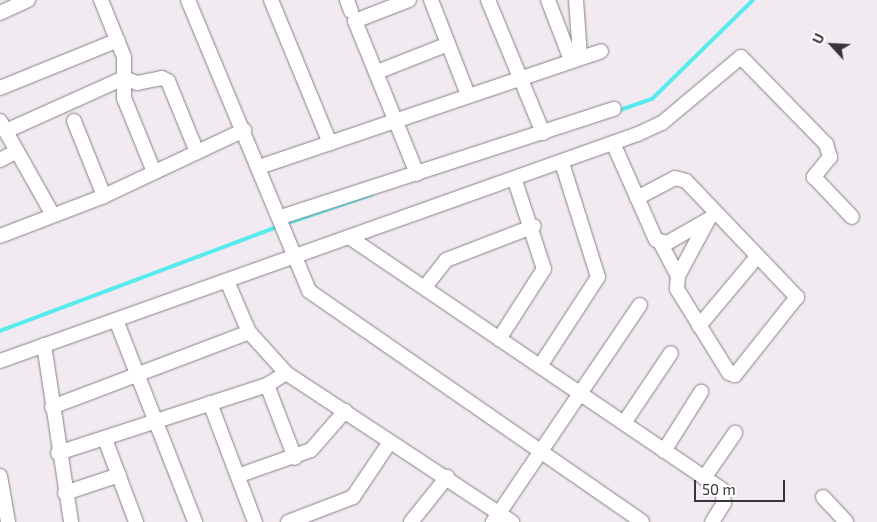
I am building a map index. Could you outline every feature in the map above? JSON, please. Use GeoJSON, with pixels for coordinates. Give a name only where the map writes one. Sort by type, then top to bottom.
{"type":"FeatureCollection","features":[{"type":"Feature","properties":{"kind":"street"},"geometry":{"type":"LineString","coordinates":[[0,12],[28,0]]}},
{"type":"Feature","properties":{"kind":"street"},"geometry":{"type":"LineString","coordinates":[[101,0],[126,64],[124,98],[154,172]]}},
{"type":"Feature","properties":{"kind":"street"},"geometry":{"type":"LineString","coordinates":[[188,0],[316,299],[642,522]]}},
{"type":"Feature","properties":{"kind":"street"},"geometry":{"type":"LineString","coordinates":[[271,0],[330,143]]}},
{"type":"Feature","properties":{"kind":"street"},"geometry":{"type":"LineString","coordinates":[[409,0],[355,21],[377,72],[416,174]]}},
{"type":"Feature","properties":{"kind":"street"},"geometry":{"type":"LineString","coordinates":[[431,0],[468,95]]}},
{"type":"Feature","properties":{"kind":"street"},"geometry":{"type":"LineString","coordinates":[[488,0],[518,78],[543,133]]}},
{"type":"Feature","properties":{"kind":"street"},"geometry":{"type":"LineString","coordinates":[[548,0],[576,58]]}},
{"type":"Feature","properties":{"kind":"street"},"geometry":{"type":"LineString","coordinates":[[576,0],[576,58]]}},
{"type":"Feature","properties":{"kind":"street"},"geometry":{"type":"LineString","coordinates":[[0,88],[118,40]]}},
{"type":"Feature","properties":{"kind":"street"},"geometry":{"type":"LineString","coordinates":[[377,72],[448,44]]}},
{"type":"Feature","properties":{"kind":"street"},"geometry":{"type":"LineString","coordinates":[[259,167],[601,51]]}},
{"type":"Feature","properties":{"kind":"street"},"geometry":{"type":"LineString","coordinates":[[0,361],[227,282],[296,252],[350,237],[516,182],[613,144],[662,122],[727,65],[745,58],[826,144],[830,157],[814,177],[852,217]]}},
{"type":"Feature","properties":{"kind":"street"},"geometry":{"type":"LineString","coordinates":[[53,215],[3,126],[124,78],[137,83],[162,78],[168,82],[197,152]]}},
{"type":"Feature","properties":{"kind":"street"},"geometry":{"type":"LineString","coordinates":[[282,220],[614,109]]}},
{"type":"Feature","properties":{"kind":"street"},"geometry":{"type":"LineString","coordinates":[[74,121],[104,196]]}},
{"type":"Feature","properties":{"kind":"street"},"geometry":{"type":"LineString","coordinates":[[0,236],[104,196],[244,130]]}},
{"type":"Feature","properties":{"kind":"street"},"geometry":{"type":"LineString","coordinates":[[613,144],[651,233],[660,244],[678,276],[679,295],[729,373],[735,375],[797,297],[712,217],[680,178],[637,198]]}},
{"type":"Feature","properties":{"kind":"street"},"geometry":{"type":"LineString","coordinates":[[0,160],[17,151]]}},
{"type":"Feature","properties":{"kind":"street"},"geometry":{"type":"LineString","coordinates":[[540,366],[598,277],[562,163]]}},
{"type":"Feature","properties":{"kind":"street"},"geometry":{"type":"LineString","coordinates":[[500,339],[544,269],[534,226],[516,182]]}},
{"type":"Feature","properties":{"kind":"street"},"geometry":{"type":"LineString","coordinates":[[660,244],[712,217]]}},
{"type":"Feature","properties":{"kind":"street"},"geometry":{"type":"LineString","coordinates":[[678,276],[712,217]]}},
{"type":"Feature","properties":{"kind":"street"},"geometry":{"type":"LineString","coordinates":[[425,287],[446,260],[534,226]]}},
{"type":"Feature","properties":{"kind":"street"},"geometry":{"type":"LineString","coordinates":[[350,237],[726,494],[712,522]]}},
{"type":"Feature","properties":{"kind":"street"},"geometry":{"type":"LineString","coordinates":[[699,326],[756,258]]}},
{"type":"Feature","properties":{"kind":"street"},"geometry":{"type":"LineString","coordinates":[[227,282],[249,332],[286,373],[390,442],[447,477],[496,518],[512,522]]}},
{"type":"Feature","properties":{"kind":"street"},"geometry":{"type":"LineString","coordinates":[[496,518],[583,395],[640,305]]}},
{"type":"Feature","properties":{"kind":"street"},"geometry":{"type":"LineString","coordinates":[[116,320],[158,422],[195,522]]}},
{"type":"Feature","properties":{"kind":"street"},"geometry":{"type":"LineString","coordinates":[[52,406],[249,332]]}},
{"type":"Feature","properties":{"kind":"street"},"geometry":{"type":"LineString","coordinates":[[44,345],[58,453],[71,522]]}},
{"type":"Feature","properties":{"kind":"street"},"geometry":{"type":"LineString","coordinates":[[624,423],[670,353]]}},
{"type":"Feature","properties":{"kind":"street"},"geometry":{"type":"LineString","coordinates":[[58,453],[267,385],[286,373]]}},
{"type":"Feature","properties":{"kind":"street"},"geometry":{"type":"LineString","coordinates":[[267,385],[295,458]]}},
{"type":"Feature","properties":{"kind":"street"},"geometry":{"type":"LineString","coordinates":[[664,451],[701,392]]}},
{"type":"Feature","properties":{"kind":"street"},"geometry":{"type":"LineString","coordinates":[[210,403],[240,475],[255,522]]}},
{"type":"Feature","properties":{"kind":"street"},"geometry":{"type":"LineString","coordinates":[[240,475],[295,458],[320,444],[345,411]]}},
{"type":"Feature","properties":{"kind":"street"},"geometry":{"type":"LineString","coordinates":[[704,478],[735,433]]}},
{"type":"Feature","properties":{"kind":"street"},"geometry":{"type":"LineString","coordinates":[[105,439],[136,522]]}},
{"type":"Feature","properties":{"kind":"street"},"geometry":{"type":"LineString","coordinates":[[288,522],[353,497],[390,442]]}},
{"type":"Feature","properties":{"kind":"street"},"geometry":{"type":"LineString","coordinates":[[65,493],[119,475]]}},
{"type":"Feature","properties":{"kind":"street"},"geometry":{"type":"LineString","coordinates":[[0,476],[8,522]]}},
{"type":"Feature","properties":{"kind":"street"},"geometry":{"type":"LineString","coordinates":[[412,522],[447,477]]}},
{"type":"Feature","properties":{"kind":"street"},"geometry":{"type":"LineString","coordinates":[[823,497],[846,522]]}},
{"type":"Feature","properties":{"kind":"waterway"},"geometry":{"type":"LineString","coordinates":[[617,111],[652,99],[753,0]]}},
{"type":"Feature","properties":{"kind":"waterway"},"geometry":{"type":"LineString","coordinates":[[285,224],[373,194]]}},
{"type":"Feature","properties":{"kind":"waterway"},"geometry":{"type":"LineString","coordinates":[[0,331],[279,226]]}}]}
